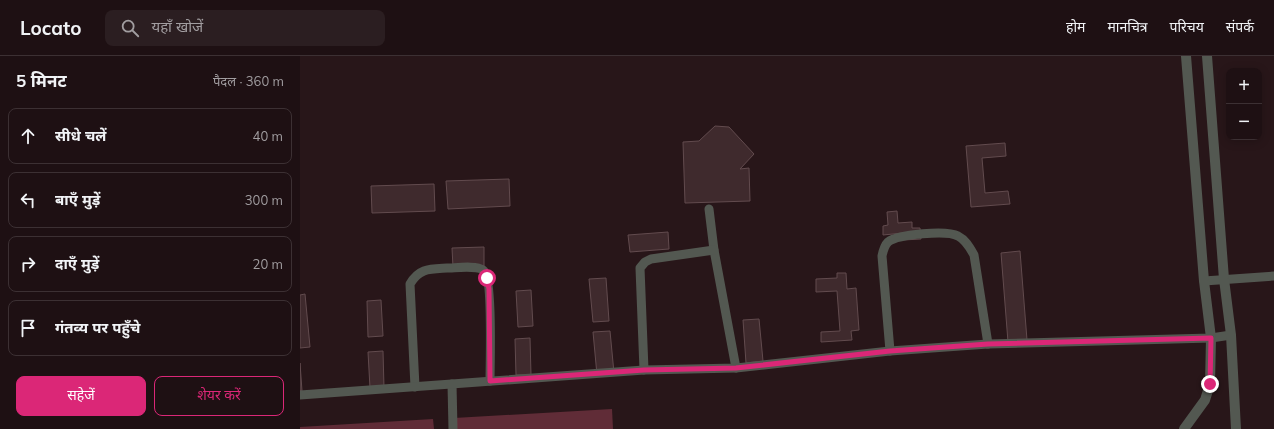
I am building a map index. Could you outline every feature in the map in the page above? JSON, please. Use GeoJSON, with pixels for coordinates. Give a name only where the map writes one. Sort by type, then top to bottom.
{"type":"FeatureCollection","features":[{"type":"Feature","properties":{"kind":"street"},"geometry":{"type":"LineString","coordinates":[[1184,429],[1205,400],[1210,384],[1211,338],[1204,281],[1186,56]]}},
{"type":"Feature","properties":{"kind":"street"},"geometry":{"type":"LineString","coordinates":[[1207,56],[1224,279],[1231,335],[1236,429]]}},
{"type":"Feature","properties":{"kind":"lane"},"geometry":{"type":"LineString","coordinates":[[709,209],[714,250],[736,368]]}},
{"type":"Feature","properties":{"kind":"lane"},"geometry":{"type":"LineString","coordinates":[[890,351],[882,256],[887,243],[894,238],[928,232],[958,235],[968,244],[974,255],[988,344]]}},
{"type":"Feature","properties":{"kind":"lane"},"geometry":{"type":"LineString","coordinates":[[644,370],[640,268],[645,262],[651,259],[714,250]]}},
{"type":"Feature","properties":{"kind":"lane"},"geometry":{"type":"LineString","coordinates":[[415,387],[410,284],[414,276],[420,272],[432,269],[475,268],[483,270],[486,273],[489,289],[490,381]]}},
{"type":"Feature","properties":{"kind":"lane"},"geometry":{"type":"LineString","coordinates":[[1204,281],[1274,276]]}},
{"type":"Feature","properties":{"kind":"lane"},"geometry":{"type":"LineString","coordinates":[[300,395],[644,370],[736,368],[890,351],[988,344],[1211,338],[1231,335]]}},
{"type":"Feature","properties":{"kind":"lane"},"geometry":{"type":"LineString","coordinates":[[452,384],[453,429]]}},
{"type":"Feature","properties":{"kind":"shaded area"},"geometry":{"type":"Polygon","coordinates":[[[612,409],[613,429],[455,429],[454,418],[612,409]]]}},
{"type":"Feature","properties":{"kind":"shaded area"},"geometry":{"type":"Polygon","coordinates":[[[433,419],[434,429],[300,429],[300,427],[433,419]]]}},
{"type":"Feature","properties":{"kind":"building"},"geometry":{"type":"Polygon","coordinates":[[[715,126],[729,127],[754,154],[740,169],[749,168],[750,201],[685,203],[683,142],[699,141],[715,126]]]}},
{"type":"Feature","properties":{"kind":"building"},"geometry":{"type":"Polygon","coordinates":[[[1005,143],[1006,156],[982,158],[985,193],[1008,191],[1010,204],[971,207],[966,146],[1005,143]]]}},
{"type":"Feature","properties":{"kind":"building"},"geometry":{"type":"Polygon","coordinates":[[[509,179],[510,206],[448,209],[446,181],[509,179]]]}},
{"type":"Feature","properties":{"kind":"building"},"geometry":{"type":"Polygon","coordinates":[[[434,184],[435,211],[372,213],[371,186],[434,184]]]}},
{"type":"Feature","properties":{"kind":"building"},"geometry":{"type":"Polygon","coordinates":[[[897,211],[898,223],[912,222],[912,228],[920,228],[921,239],[903,240],[903,233],[883,235],[883,226],[888,225],[887,212],[897,211]]]}},
{"type":"Feature","properties":{"kind":"building"},"geometry":{"type":"Polygon","coordinates":[[[668,232],[669,249],[630,252],[628,235],[668,232]]]}},
{"type":"Feature","properties":{"kind":"building"},"geometry":{"type":"Polygon","coordinates":[[[484,247],[484,266],[453,267],[452,248],[484,247]]]}},
{"type":"Feature","properties":{"kind":"building"},"geometry":{"type":"Polygon","coordinates":[[[1020,251],[1027,340],[1008,342],[1001,253],[1020,251]]]}},
{"type":"Feature","properties":{"kind":"building"},"geometry":{"type":"Polygon","coordinates":[[[837,273],[846,273],[847,289],[856,288],[859,330],[851,331],[852,340],[821,342],[821,332],[840,331],[837,291],[816,292],[816,279],[837,278],[837,273]]]}},
{"type":"Feature","properties":{"kind":"building"},"geometry":{"type":"Polygon","coordinates":[[[606,278],[609,321],[593,322],[589,279],[606,278]]]}},
{"type":"Feature","properties":{"kind":"building"},"geometry":{"type":"Polygon","coordinates":[[[531,290],[533,326],[518,327],[516,291],[531,290]]]}},
{"type":"Feature","properties":{"kind":"building"},"geometry":{"type":"Polygon","coordinates":[[[305,294],[310,347],[300,348],[300,295],[305,294]]]}},
{"type":"Feature","properties":{"kind":"building"},"geometry":{"type":"Polygon","coordinates":[[[381,300],[383,336],[368,337],[367,301],[381,300]]]}},
{"type":"Feature","properties":{"kind":"building"},"geometry":{"type":"Polygon","coordinates":[[[759,319],[763,361],[746,363],[743,320],[759,319]]]}},
{"type":"Feature","properties":{"kind":"building"},"geometry":{"type":"Polygon","coordinates":[[[610,331],[614,373],[597,375],[593,332],[610,331]]]}},
{"type":"Feature","properties":{"kind":"building"},"geometry":{"type":"Polygon","coordinates":[[[530,338],[531,375],[516,375],[515,339],[530,338]]]}},
{"type":"Feature","properties":{"kind":"building"},"geometry":{"type":"Polygon","coordinates":[[[383,351],[384,388],[370,388],[368,352],[383,351]]]}},
{"type":"Feature","properties":{"kind":"building"},"geometry":{"type":"Polygon","coordinates":[[[300,363],[302,391],[300,391],[300,363]]]}},
{"type":"Feature","properties":{"kind":"route"},"geometry":{"type":"LineString","coordinates":[[487,278],[489,289],[490,381],[644,370],[736,368],[890,351],[988,344],[1211,338],[1210,384]]}}]}
